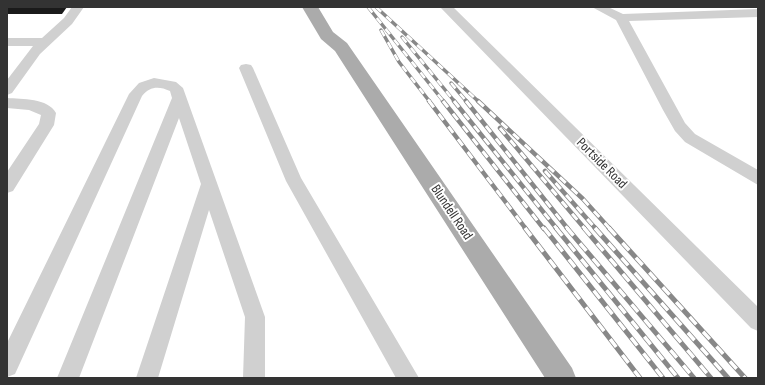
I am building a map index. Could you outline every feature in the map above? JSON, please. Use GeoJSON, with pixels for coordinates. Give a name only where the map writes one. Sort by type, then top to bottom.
{"type":"FeatureCollection","features":[{"type":"Feature","properties":{"kind":"main road","name":"Blundell Road"},"geometry":{"type":"LineString","coordinates":[[310,7],[327,35],[341,47],[547,368],[562,378]]}},
{"type":"Feature","properties":{"kind":"main road","name":"Blundell Road"},"geometry":{"type":"LineString","coordinates":[[323,7],[337,33],[341,47]]}},
{"type":"Feature","properties":{"kind":"street"},"geometry":{"type":"LineString","coordinates":[[7,90],[35,51],[68,21],[78,7]]}},
{"type":"Feature","properties":{"kind":"street","name":"Portside Road"},"geometry":{"type":"LineString","coordinates":[[446,7],[758,321]]}},
{"type":"Feature","properties":{"kind":"street"},"geometry":{"type":"LineString","coordinates":[[598,7],[621,18],[758,14]]}},
{"type":"Feature","properties":{"kind":"street"},"geometry":{"type":"LineString","coordinates":[[621,18],[680,127],[690,138],[758,178]]}},
{"type":"Feature","properties":{"kind":"street"},"geometry":{"type":"LineString","coordinates":[[7,42],[44,42]]}},
{"type":"Feature","properties":{"kind":"street"},"geometry":{"type":"LineString","coordinates":[[246,68],[294,181],[408,378]]}},
{"type":"Feature","properties":{"kind":"street"},"geometry":{"type":"LineString","coordinates":[[7,366],[136,94],[141,87],[152,83],[167,83],[176,88],[255,317],[254,378]]}},
{"type":"Feature","properties":{"kind":"street"},"geometry":{"type":"LineString","coordinates":[[68,378],[179,98]]}},
{"type":"Feature","properties":{"kind":"street"},"geometry":{"type":"LineString","coordinates":[[7,103],[28,104],[42,107],[49,113],[46,125],[7,186]]}},
{"type":"Feature","properties":{"kind":"street"},"geometry":{"type":"LineString","coordinates":[[147,378],[209,184]]}},
{"type":"Feature","properties":{"kind":"building"},"geometry":{"type":"Polygon","coordinates":[[[7,7],[67,7],[62,14],[7,14],[7,7]]]}},
{"type":"Feature","properties":{"kind":"railway"},"geometry":{"type":"LineString","coordinates":[[368,7],[444,102]]}},
{"type":"Feature","properties":{"kind":"railway"},"geometry":{"type":"LineString","coordinates":[[376,7],[479,102]]}},
{"type":"Feature","properties":{"kind":"railway"},"geometry":{"type":"LineString","coordinates":[[381,30],[399,62],[430,102]]}},
{"type":"Feature","properties":{"kind":"railway"},"geometry":{"type":"LineString","coordinates":[[402,37],[455,102]]}},
{"type":"Feature","properties":{"kind":"railway"},"geometry":{"type":"LineString","coordinates":[[451,83],[467,102]]}},
{"type":"Feature","properties":{"kind":"railway"},"geometry":{"type":"LineString","coordinates":[[429,101],[526,229]]}},
{"type":"Feature","properties":{"kind":"railway"},"geometry":{"type":"LineString","coordinates":[[443,101],[544,229]]}},
{"type":"Feature","properties":{"kind":"railway"},"geometry":{"type":"LineString","coordinates":[[454,101],[557,229]]}},
{"type":"Feature","properties":{"kind":"railway"},"geometry":{"type":"LineString","coordinates":[[466,101],[568,229]]}},
{"type":"Feature","properties":{"kind":"railway"},"geometry":{"type":"LineString","coordinates":[[478,101],[583,199],[610,229]]}},
{"type":"Feature","properties":{"kind":"railway"},"geometry":{"type":"LineString","coordinates":[[500,128],[585,229]]}},
{"type":"Feature","properties":{"kind":"railway"},"geometry":{"type":"LineString","coordinates":[[545,171],[596,229]]}},
{"type":"Feature","properties":{"kind":"railway"},"geometry":{"type":"LineString","coordinates":[[525,228],[640,378]]}},
{"type":"Feature","properties":{"kind":"railway"},"geometry":{"type":"LineString","coordinates":[[544,228],[663,378]]}},
{"type":"Feature","properties":{"kind":"railway"},"geometry":{"type":"LineString","coordinates":[[556,228],[678,378]]}},
{"type":"Feature","properties":{"kind":"railway"},"geometry":{"type":"LineString","coordinates":[[567,228],[694,378]]}},
{"type":"Feature","properties":{"kind":"railway"},"geometry":{"type":"LineString","coordinates":[[584,228],[711,378]]}},
{"type":"Feature","properties":{"kind":"railway"},"geometry":{"type":"LineString","coordinates":[[595,228],[728,378]]}},
{"type":"Feature","properties":{"kind":"railway"},"geometry":{"type":"LineString","coordinates":[[609,228],[745,378]]}}]}
